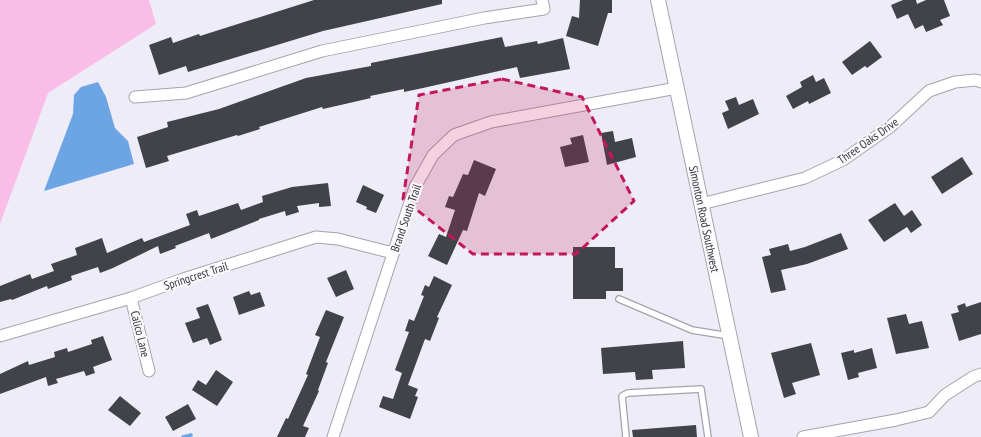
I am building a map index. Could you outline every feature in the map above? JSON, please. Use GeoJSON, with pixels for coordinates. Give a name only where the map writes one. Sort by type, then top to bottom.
{"type":"FeatureCollection","features":[{"type":"Feature","properties":{"kind":"street"},"geometry":{"type":"LineString","coordinates":[[135,98],[186,93],[322,51],[484,18],[544,8],[542,0]]}},
{"type":"Feature","properties":{"kind":"street","name":"Simonton Road Southwest"},"geometry":{"type":"LineString","coordinates":[[658,0],[751,437]]}},
{"type":"Feature","properties":{"kind":"street","name":"Three Oaks Drive"},"geometry":{"type":"LineString","coordinates":[[701,204],[804,178],[843,160],[890,128],[929,91],[955,82],[976,80],[981,82]]}},
{"type":"Feature","properties":{"kind":"street","name":"Brand South Trail"},"geometry":{"type":"LineString","coordinates":[[333,437],[415,187],[433,155],[454,135],[491,122],[677,88]]}},
{"type":"Feature","properties":{"kind":"street","name":"Springcrest Trail"},"geometry":{"type":"LineString","coordinates":[[0,336],[131,298],[184,279],[316,237],[338,239],[393,253]]}},
{"type":"Feature","properties":{"kind":"street","name":"Calico Lane"},"geometry":{"type":"LineString","coordinates":[[131,298],[149,370]]}},
{"type":"Feature","properties":{"kind":"street"},"geometry":{"type":"LineString","coordinates":[[804,437],[896,420],[928,412],[945,395],[973,377],[981,374]]}},
{"type":"Feature","properties":{"kind":"lane"},"geometry":{"type":"LineString","coordinates":[[619,299],[692,330],[729,336]]}},
{"type":"Feature","properties":{"kind":"lane"},"geometry":{"type":"LineString","coordinates":[[626,437],[622,396],[628,392],[701,389],[708,437]]}},
{"type":"Feature","properties":{"kind":"highlighted area"},"geometry":{"type":"Polygon","coordinates":[[[502,79],[582,97],[634,201],[576,254],[473,254],[403,199],[419,95],[502,79]]]}},
{"type":"Feature","properties":{"kind":"shaded area"},"geometry":{"type":"Polygon","coordinates":[[[0,0],[149,0],[156,24],[48,93],[0,224],[0,0]]]}},
{"type":"Feature","properties":{"kind":"water"},"geometry":{"type":"Polygon","coordinates":[[[98,82],[106,97],[115,128],[128,141],[134,164],[44,191],[73,114],[74,95],[81,87],[98,82]]]}},
{"type":"Feature","properties":{"kind":"building"},"geometry":{"type":"Polygon","coordinates":[[[314,0],[442,0],[442,4],[323,31],[188,72],[186,66],[159,75],[149,45],[171,37],[173,43],[199,34],[200,36],[314,0]]]}},
{"type":"Feature","properties":{"kind":"building"},"geometry":{"type":"Polygon","coordinates":[[[580,0],[612,0],[612,13],[608,13],[598,46],[566,36],[572,16],[579,18],[580,0]]]}},
{"type":"Feature","properties":{"kind":"building"},"geometry":{"type":"Polygon","coordinates":[[[903,0],[916,0],[917,4],[926,0],[944,0],[950,16],[940,20],[943,25],[926,32],[923,25],[915,29],[908,14],[897,19],[891,5],[903,0]]]}},
{"type":"Feature","properties":{"kind":"building"},"geometry":{"type":"Polygon","coordinates":[[[502,37],[505,47],[537,41],[538,44],[563,38],[570,69],[520,78],[517,67],[404,92],[404,89],[370,96],[371,98],[323,109],[322,107],[259,127],[260,129],[238,136],[237,135],[167,156],[169,161],[146,168],[137,137],[168,127],[167,122],[219,109],[306,78],[371,66],[371,63],[502,37]]]}},
{"type":"Feature","properties":{"kind":"building"},"geometry":{"type":"Polygon","coordinates":[[[870,41],[882,57],[867,68],[865,66],[852,75],[842,62],[870,41]]]}},
{"type":"Feature","properties":{"kind":"building"},"geometry":{"type":"Polygon","coordinates":[[[813,75],[816,82],[824,78],[831,93],[809,104],[808,101],[793,109],[786,96],[802,87],[800,82],[813,75]]]}},
{"type":"Feature","properties":{"kind":"building"},"geometry":{"type":"Polygon","coordinates":[[[736,97],[739,105],[753,99],[759,114],[728,129],[722,113],[729,110],[725,101],[736,97]]]}},
{"type":"Feature","properties":{"kind":"building"},"geometry":{"type":"Polygon","coordinates":[[[613,131],[615,142],[632,138],[636,157],[607,165],[601,133],[613,131]]]}},
{"type":"Feature","properties":{"kind":"building"},"geometry":{"type":"Polygon","coordinates":[[[583,135],[589,162],[565,167],[560,147],[572,144],[570,138],[583,135]]]}},
{"type":"Feature","properties":{"kind":"building"},"geometry":{"type":"Polygon","coordinates":[[[962,157],[973,174],[942,194],[931,177],[962,157]]]}},
{"type":"Feature","properties":{"kind":"building"},"geometry":{"type":"Polygon","coordinates":[[[474,160],[496,169],[485,196],[479,193],[467,231],[463,230],[447,265],[428,256],[439,234],[446,237],[455,210],[445,207],[449,196],[453,197],[463,174],[468,175],[474,160]]]}},
{"type":"Feature","properties":{"kind":"building"},"geometry":{"type":"Polygon","coordinates":[[[328,183],[331,206],[319,207],[319,203],[297,206],[299,212],[286,216],[285,211],[259,219],[211,239],[209,233],[175,246],[176,248],[160,254],[158,246],[100,273],[98,267],[71,276],[72,280],[48,289],[47,286],[12,300],[0,302],[0,286],[30,274],[32,279],[54,271],[51,264],[77,255],[75,248],[102,238],[107,253],[142,238],[144,242],[190,225],[186,214],[197,210],[199,216],[238,203],[241,210],[263,202],[262,196],[292,187],[328,183]]]}},
{"type":"Feature","properties":{"kind":"building"},"geometry":{"type":"Polygon","coordinates":[[[363,185],[384,195],[376,213],[366,209],[367,207],[356,202],[363,185]]]}},
{"type":"Feature","properties":{"kind":"building"},"geometry":{"type":"Polygon","coordinates":[[[895,203],[904,216],[912,210],[922,225],[911,233],[907,227],[884,242],[868,220],[895,203]]]}},
{"type":"Feature","properties":{"kind":"building"},"geometry":{"type":"Polygon","coordinates":[[[841,233],[848,249],[807,264],[781,270],[786,290],[771,293],[762,257],[771,255],[769,249],[788,244],[790,251],[805,247],[841,233]]]}},
{"type":"Feature","properties":{"kind":"building"},"geometry":{"type":"Polygon","coordinates":[[[573,247],[615,247],[615,268],[623,268],[623,291],[606,291],[606,299],[573,299],[573,247]]]}},
{"type":"Feature","properties":{"kind":"building"},"geometry":{"type":"Polygon","coordinates":[[[346,270],[354,289],[336,297],[327,278],[346,270]]]}},
{"type":"Feature","properties":{"kind":"building"},"geometry":{"type":"Polygon","coordinates":[[[434,276],[452,285],[437,317],[439,318],[430,341],[425,339],[408,385],[418,389],[415,396],[418,397],[410,419],[379,407],[383,396],[393,399],[402,373],[395,370],[409,332],[405,331],[409,319],[414,321],[424,296],[421,295],[425,285],[429,287],[434,276]]]}},
{"type":"Feature","properties":{"kind":"building"},"geometry":{"type":"Polygon","coordinates":[[[249,291],[251,295],[260,292],[265,306],[239,315],[233,297],[249,291]]]}},
{"type":"Feature","properties":{"kind":"building"},"geometry":{"type":"Polygon","coordinates":[[[981,302],[981,334],[959,341],[951,314],[959,312],[957,306],[965,303],[966,307],[981,302]]]}},
{"type":"Feature","properties":{"kind":"building"},"geometry":{"type":"Polygon","coordinates":[[[208,304],[222,340],[210,345],[207,338],[193,343],[185,323],[200,318],[196,308],[208,304]]]}},
{"type":"Feature","properties":{"kind":"building"},"geometry":{"type":"Polygon","coordinates":[[[326,310],[344,317],[326,362],[328,363],[318,390],[319,391],[303,426],[309,428],[305,437],[277,437],[286,418],[288,419],[308,375],[306,374],[320,337],[315,335],[326,310]]]}},
{"type":"Feature","properties":{"kind":"building"},"geometry":{"type":"Polygon","coordinates":[[[906,314],[909,324],[922,321],[929,348],[896,354],[887,318],[906,314]]]}},
{"type":"Feature","properties":{"kind":"building"},"geometry":{"type":"Polygon","coordinates":[[[103,336],[112,360],[93,367],[95,373],[86,376],[84,371],[56,379],[58,383],[48,386],[46,377],[0,394],[0,374],[28,361],[29,365],[55,357],[54,352],[67,348],[68,352],[92,344],[91,340],[103,336]]]}},
{"type":"Feature","properties":{"kind":"building"},"geometry":{"type":"Polygon","coordinates":[[[683,341],[685,368],[652,370],[653,379],[636,380],[635,372],[603,374],[601,348],[683,341]]]}},
{"type":"Feature","properties":{"kind":"building"},"geometry":{"type":"Polygon","coordinates":[[[811,343],[820,375],[792,383],[796,394],[784,398],[771,353],[811,343]]]}},
{"type":"Feature","properties":{"kind":"building"},"geometry":{"type":"Polygon","coordinates":[[[872,348],[877,368],[858,373],[859,377],[848,380],[841,353],[854,350],[854,353],[872,348]]]}},
{"type":"Feature","properties":{"kind":"building"},"geometry":{"type":"Polygon","coordinates":[[[216,370],[233,382],[217,406],[192,390],[198,380],[206,385],[216,370]]]}},
{"type":"Feature","properties":{"kind":"building"},"geometry":{"type":"Polygon","coordinates":[[[120,396],[141,413],[130,426],[108,410],[120,396]]]}},
{"type":"Feature","properties":{"kind":"building"},"geometry":{"type":"Polygon","coordinates":[[[188,404],[196,419],[173,431],[165,417],[188,404]]]}},
{"type":"Feature","properties":{"kind":"building"},"geometry":{"type":"Polygon","coordinates":[[[696,425],[697,437],[633,437],[632,430],[696,425]]]}},
{"type":"Feature","properties":{"kind":"waterway"},"geometry":{"type":"LineString","coordinates":[[183,437],[191,435]]}}]}
